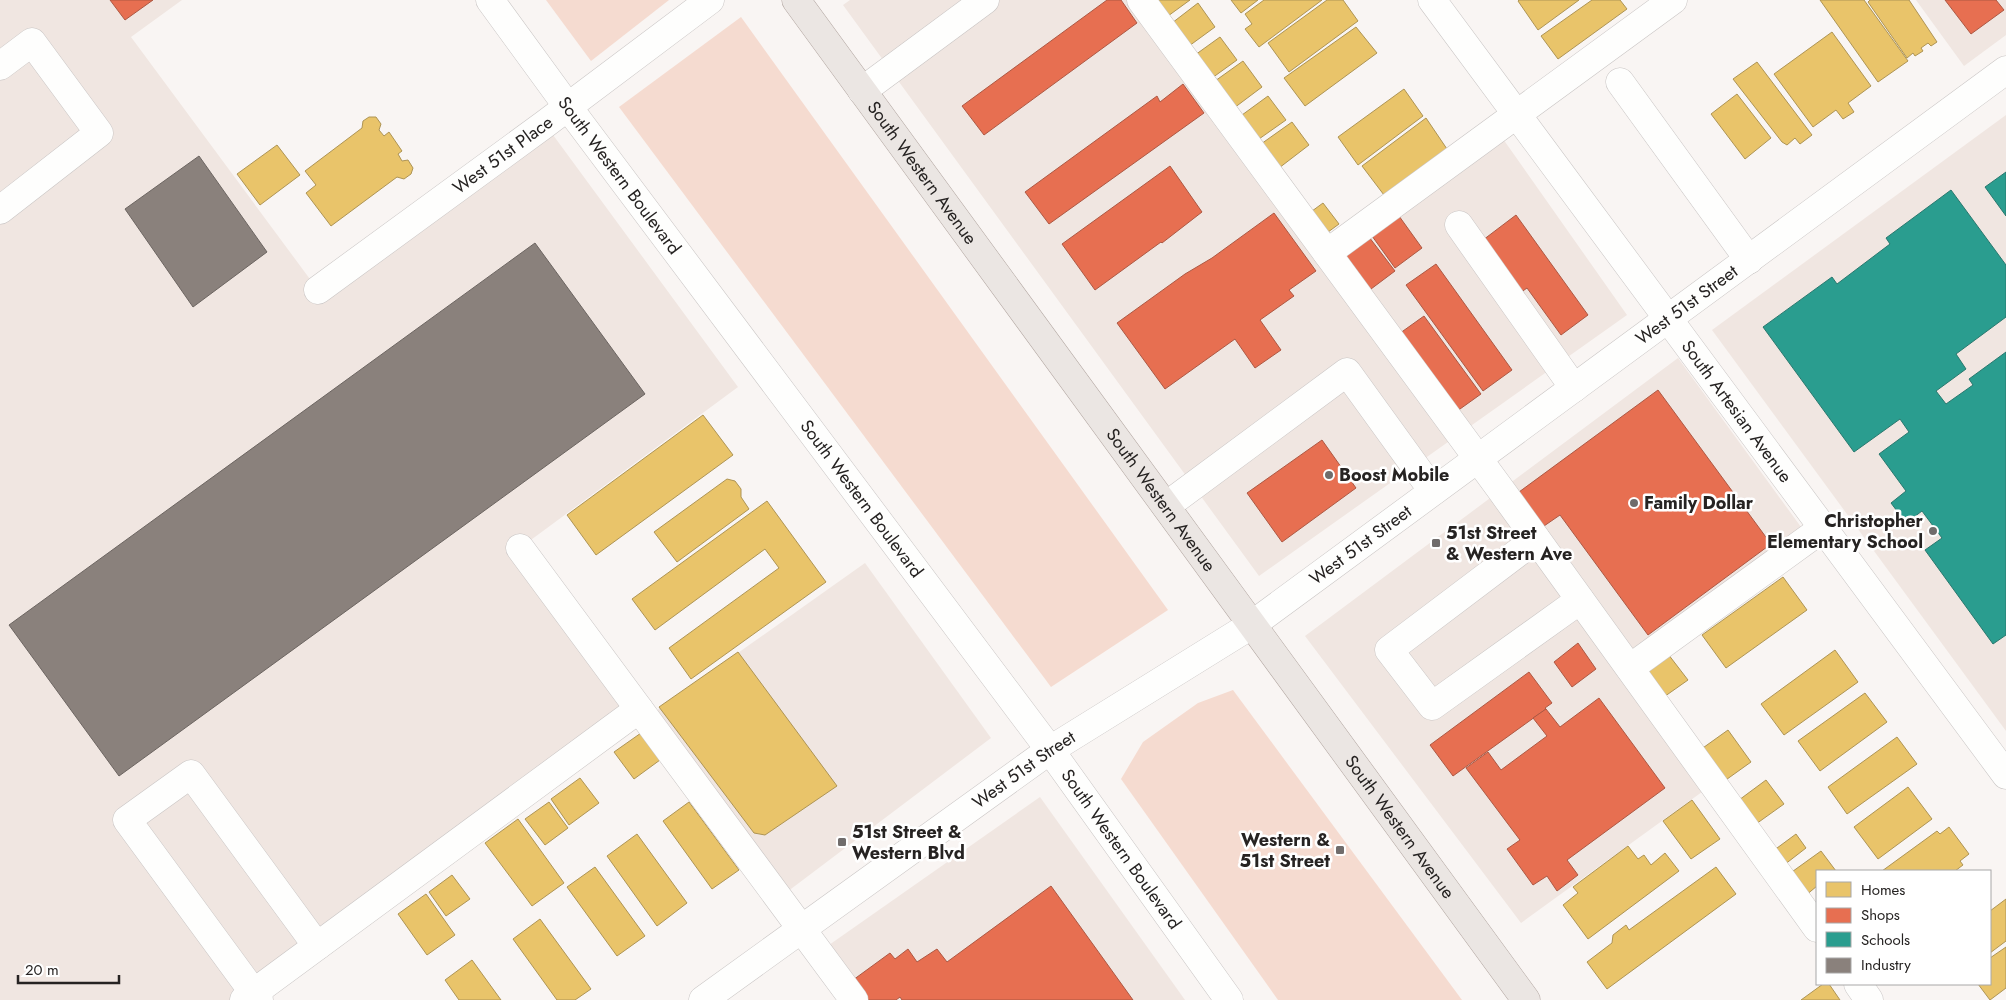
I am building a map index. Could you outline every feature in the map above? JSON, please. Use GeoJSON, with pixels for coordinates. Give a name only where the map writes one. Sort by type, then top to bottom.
{"type":"FeatureCollection","features":[{"type":"Feature","properties":{"kind":"main road","name":"South Western Avenue"},"geometry":{"type":"LineString","coordinates":[[796,0],[1526,1000]]}},
{"type":"Feature","properties":{"kind":"street","name":"South Western Boulevard"},"geometry":{"type":"LineString","coordinates":[[490,0],[1050,750],[1230,1000]]}},
{"type":"Feature","properties":{"kind":"street","name":"West 51st Place"},"geometry":{"type":"LineString","coordinates":[[318,290],[710,0]]}},
{"type":"Feature","properties":{"kind":"street"},"geometry":{"type":"LineString","coordinates":[[862,91],[985,0]]}},
{"type":"Feature","properties":{"kind":"street"},"geometry":{"type":"LineString","coordinates":[[1141,0],[1478,458],[1816,927]]}},
{"type":"Feature","properties":{"kind":"street","name":"South Artesian Avenue"},"geometry":{"type":"LineString","coordinates":[[1432,0],[2006,775]]}},
{"type":"Feature","properties":{"kind":"street"},"geometry":{"type":"LineString","coordinates":[[1327,253],[1673,0]]}},
{"type":"Feature","properties":{"kind":"street"},"geometry":{"type":"LineString","coordinates":[[0,66],[32,42],[99,133],[0,210]]}},
{"type":"Feature","properties":{"kind":"street","name":"West 51st Street"},"geometry":{"type":"LineString","coordinates":[[703,1000],[1050,750],[1253,624],[2006,70]]}},
{"type":"Feature","properties":{"kind":"street"},"geometry":{"type":"LineString","coordinates":[[1620,82],[1748,260]]}},
{"type":"Feature","properties":{"kind":"street"},"geometry":{"type":"LineString","coordinates":[[1459,225],[1574,388]]}},
{"type":"Feature","properties":{"kind":"street"},"geometry":{"type":"LineString","coordinates":[[1166,506],[1347,372],[1433,491]]}},
{"type":"Feature","properties":{"kind":"street"},"geometry":{"type":"LineString","coordinates":[[1630,668],[1822,528]]}},
{"type":"Feature","properties":{"kind":"street"},"geometry":{"type":"LineString","coordinates":[[1536,539],[1389,650],[1432,706],[1580,600]]}},
{"type":"Feature","properties":{"kind":"street"},"geometry":{"type":"LineString","coordinates":[[520,548],[854,1000]]}},
{"type":"Feature","properties":{"kind":"street"},"geometry":{"type":"LineString","coordinates":[[317,946],[192,774],[128,820],[252,998],[317,946],[639,710]]}},
{"type":"Feature","properties":{"kind":"street"},"geometry":{"type":"LineString","coordinates":[[1859,985],[1869,1000]]}},
{"type":"Feature","properties":{"kind":"shaded area"},"geometry":{"type":"Polygon","coordinates":[[[0,0],[182,0],[131,37],[318,290],[545,124],[738,387],[520,548],[639,709],[244,1000],[0,1000],[0,0]]]}},
{"type":"Feature","properties":{"kind":"shaded area"},"geometry":{"type":"Polygon","coordinates":[[[546,0],[669,0],[591,61],[546,0]]]}},
{"type":"Feature","properties":{"kind":"shaded area"},"geometry":{"type":"Polygon","coordinates":[[[850,0],[1141,0],[1327,253],[1496,129],[1627,315],[1259,576],[843,5],[850,0]]]}},
{"type":"Feature","properties":{"kind":"shaded area"},"geometry":{"type":"Polygon","coordinates":[[[1916,0],[2006,0],[2006,35],[1964,66],[1916,0]]]}},
{"type":"Feature","properties":{"kind":"shaded area"},"geometry":{"type":"Polygon","coordinates":[[[741,17],[1168,610],[1051,687],[619,107],[741,17]]]}},
{"type":"Feature","properties":{"kind":"shaded area","name":"Christopher Elementary School"},"geometry":{"type":"Polygon","coordinates":[[[2006,115],[2006,731],[1712,330],[2006,115]]]}},
{"type":"Feature","properties":{"kind":"shaded area"},"geometry":{"type":"Polygon","coordinates":[[[1678,358],[1809,538],[1630,668],[1713,784],[1521,923],[1305,636],[1678,358]]]}},
{"type":"Feature","properties":{"kind":"shaded area"},"geometry":{"type":"Polygon","coordinates":[[[865,563],[991,738],[779,898],[646,718],[865,563]]]}},
{"type":"Feature","properties":{"kind":"shaded area"},"geometry":{"type":"Polygon","coordinates":[[[1233,690],[1462,1000],[1278,1000],[1121,779],[1143,742],[1198,703],[1233,690]]]}},
{"type":"Feature","properties":{"kind":"shaded area"},"geometry":{"type":"Polygon","coordinates":[[[1040,797],[1185,1000],[854,1000],[819,952],[1040,797]]]}},
{"type":"Feature","properties":{"kind":"building: Homes"},"geometry":{"type":"Polygon","coordinates":[[[1156,0],[1190,0],[1168,16],[1156,0]]]}},
{"type":"Feature","properties":{"kind":"building: Homes"},"geometry":{"type":"Polygon","coordinates":[[[1231,0],[1258,0],[1241,13],[1231,0]]]}},
{"type":"Feature","properties":{"kind":"building: Homes"},"geometry":{"type":"Polygon","coordinates":[[[1264,0],[1322,0],[1259,47],[1245,29],[1252,24],[1245,14],[1264,0]]]}},
{"type":"Feature","properties":{"kind":"building: Homes"},"geometry":{"type":"Polygon","coordinates":[[[1327,0],[1343,0],[1358,21],[1289,72],[1268,43],[1327,0]]]}},
{"type":"Feature","properties":{"kind":"building: Homes"},"geometry":{"type":"Polygon","coordinates":[[[1519,0],[1579,0],[1538,30],[1519,0]]]}},
{"type":"Feature","properties":{"kind":"building: Homes"},"geometry":{"type":"Polygon","coordinates":[[[1592,0],[1620,0],[1627,9],[1558,59],[1541,36],[1592,0]]]}},
{"type":"Feature","properties":{"kind":"building: Homes"},"geometry":{"type":"Polygon","coordinates":[[[1820,0],[1864,0],[1908,61],[1878,82],[1820,0]]]}},
{"type":"Feature","properties":{"kind":"building: Homes"},"geometry":{"type":"Polygon","coordinates":[[[1870,0],[1909,0],[1937,42],[1931,46],[1928,43],[1921,48],[1923,51],[1915,56],[1913,53],[1907,58],[1868,2],[1870,0]]]}},
{"type":"Feature","properties":{"kind":"building: Homes"},"geometry":{"type":"Polygon","coordinates":[[[1198,3],[1215,27],[1189,46],[1172,23],[1198,3]]]}},
{"type":"Feature","properties":{"kind":"building: Homes"},"geometry":{"type":"Polygon","coordinates":[[[1356,27],[1377,53],[1305,106],[1284,78],[1356,27]]]}},
{"type":"Feature","properties":{"kind":"building: Homes"},"geometry":{"type":"Polygon","coordinates":[[[1832,32],[1871,86],[1848,103],[1854,112],[1843,119],[1836,110],[1813,127],[1774,74],[1832,32]]]}},
{"type":"Feature","properties":{"kind":"building: Homes"},"geometry":{"type":"Polygon","coordinates":[[[1220,37],[1237,60],[1212,78],[1195,55],[1220,37]]]}},
{"type":"Feature","properties":{"kind":"building: Homes"},"geometry":{"type":"Polygon","coordinates":[[[1243,61],[1262,87],[1234,108],[1215,81],[1243,61]]]}},
{"type":"Feature","properties":{"kind":"building: Homes"},"geometry":{"type":"Polygon","coordinates":[[[1757,62],[1812,135],[1800,144],[1795,138],[1787,145],[1782,142],[1733,79],[1757,62]]]}},
{"type":"Feature","properties":{"kind":"building: Homes"},"geometry":{"type":"Polygon","coordinates":[[[1404,89],[1423,116],[1358,165],[1338,137],[1404,89]]]}},
{"type":"Feature","properties":{"kind":"building: Homes"},"geometry":{"type":"Polygon","coordinates":[[[1737,94],[1771,138],[1745,159],[1711,114],[1737,94]]]}},
{"type":"Feature","properties":{"kind":"building: Homes"},"geometry":{"type":"Polygon","coordinates":[[[1268,96],[1286,120],[1259,139],[1242,115],[1268,96]]]}},
{"type":"Feature","properties":{"kind":"building: Homes"},"geometry":{"type":"Polygon","coordinates":[[[369,117],[376,117],[381,124],[379,130],[384,136],[389,132],[402,151],[398,154],[402,161],[408,160],[413,168],[411,174],[404,179],[397,177],[331,226],[306,193],[316,185],[305,171],[362,128],[363,121],[369,117]]]}},
{"type":"Feature","properties":{"kind":"building: Homes"},"geometry":{"type":"Polygon","coordinates":[[[1426,118],[1447,149],[1384,195],[1362,166],[1426,118]]]}},
{"type":"Feature","properties":{"kind":"building: Homes"},"geometry":{"type":"Polygon","coordinates":[[[1292,122],[1309,145],[1279,168],[1261,144],[1292,122]]]}},
{"type":"Feature","properties":{"kind":"building: Homes"},"geometry":{"type":"Polygon","coordinates":[[[277,145],[300,175],[260,205],[237,174],[277,145]]]}},
{"type":"Feature","properties":{"kind":"building: Homes"},"geometry":{"type":"Polygon","coordinates":[[[1323,203],[1339,224],[1324,235],[1308,214],[1323,203]]]}},
{"type":"Feature","properties":{"kind":"building: Homes"},"geometry":{"type":"Polygon","coordinates":[[[703,415],[733,455],[596,555],[567,515],[703,415]]]}},
{"type":"Feature","properties":{"kind":"building: Homes"},"geometry":{"type":"Polygon","coordinates":[[[727,479],[735,481],[741,489],[741,497],[749,509],[677,562],[654,532],[727,479]]]}},
{"type":"Feature","properties":{"kind":"building: Homes"},"geometry":{"type":"Polygon","coordinates":[[[767,501],[826,582],[691,679],[669,648],[779,568],[765,549],[655,630],[632,599],[767,501]]]}},
{"type":"Feature","properties":{"kind":"building: Homes"},"geometry":{"type":"Polygon","coordinates":[[[1783,577],[1807,610],[1726,668],[1702,635],[1783,577]]]}},
{"type":"Feature","properties":{"kind":"building: Homes"},"geometry":{"type":"Polygon","coordinates":[[[1835,650],[1858,682],[1784,735],[1761,704],[1835,650]]]}},
{"type":"Feature","properties":{"kind":"building: Homes"},"geometry":{"type":"Polygon","coordinates":[[[738,652],[837,786],[765,835],[754,833],[659,707],[738,652]]]}},
{"type":"Feature","properties":{"kind":"building: Homes"},"geometry":{"type":"Polygon","coordinates":[[[1668,654],[1688,680],[1661,699],[1641,673],[1668,654]]]}},
{"type":"Feature","properties":{"kind":"building: Homes"},"geometry":{"type":"Polygon","coordinates":[[[1865,693],[1887,722],[1820,771],[1798,741],[1865,693]]]}},
{"type":"Feature","properties":{"kind":"building: Homes"},"geometry":{"type":"Polygon","coordinates":[[[1728,730],[1751,762],[1723,782],[1700,750],[1728,730]]]}},
{"type":"Feature","properties":{"kind":"building: Homes"},"geometry":{"type":"Polygon","coordinates":[[[641,733],[660,760],[634,779],[614,752],[641,733]]]}},
{"type":"Feature","properties":{"kind":"building: Homes"},"geometry":{"type":"Polygon","coordinates":[[[1897,737],[1917,764],[1847,814],[1828,787],[1897,737]]]}},
{"type":"Feature","properties":{"kind":"building: Homes"},"geometry":{"type":"Polygon","coordinates":[[[580,778],[599,803],[569,825],[551,799],[580,778]]]}},
{"type":"Feature","properties":{"kind":"building: Homes"},"geometry":{"type":"Polygon","coordinates":[[[1766,780],[1784,804],[1756,824],[1739,800],[1766,780]]]}},
{"type":"Feature","properties":{"kind":"building: Homes"},"geometry":{"type":"Polygon","coordinates":[[[1908,787],[1932,819],[1878,859],[1854,827],[1908,787]]]}},
{"type":"Feature","properties":{"kind":"building: Homes"},"geometry":{"type":"Polygon","coordinates":[[[1692,800],[1720,839],[1691,859],[1663,821],[1692,800]]]}},
{"type":"Feature","properties":{"kind":"building: Homes"},"geometry":{"type":"Polygon","coordinates":[[[549,802],[568,828],[545,845],[525,819],[549,802]]]}},
{"type":"Feature","properties":{"kind":"building: Homes"},"geometry":{"type":"Polygon","coordinates":[[[689,802],[739,870],[712,889],[663,821],[689,802]]]}},
{"type":"Feature","properties":{"kind":"building: Homes"},"geometry":{"type":"Polygon","coordinates":[[[518,819],[564,883],[532,906],[485,843],[518,819]]]}},
{"type":"Feature","properties":{"kind":"building: Homes"},"geometry":{"type":"Polygon","coordinates":[[[1949,827],[1969,854],[1960,861],[1963,865],[1956,870],[1883,870],[1937,831],[1940,834],[1949,827]]]}},
{"type":"Feature","properties":{"kind":"building: Homes"},"geometry":{"type":"Polygon","coordinates":[[[637,834],[687,903],[657,926],[607,856],[637,834]]]}},
{"type":"Feature","properties":{"kind":"building: Homes"},"geometry":{"type":"Polygon","coordinates":[[[1796,834],[1806,848],[1784,865],[1773,851],[1796,834]]]}},
{"type":"Feature","properties":{"kind":"building: Homes"},"geometry":{"type":"Polygon","coordinates":[[[1628,846],[1638,859],[1644,855],[1651,865],[1665,853],[1679,871],[1588,939],[1563,905],[1578,893],[1573,887],[1628,846]]]}},
{"type":"Feature","properties":{"kind":"building: Homes"},"geometry":{"type":"Polygon","coordinates":[[[1821,851],[1835,870],[1816,870],[1816,887],[1805,896],[1789,874],[1821,851]]]}},
{"type":"Feature","properties":{"kind":"building: Homes"},"geometry":{"type":"Polygon","coordinates":[[[595,867],[645,936],[617,956],[567,887],[595,867]]]}},
{"type":"Feature","properties":{"kind":"building: Homes"},"geometry":{"type":"Polygon","coordinates":[[[1716,867],[1736,894],[1607,989],[1587,962],[1612,943],[1613,935],[1626,925],[1629,930],[1716,867]]]}},
{"type":"Feature","properties":{"kind":"building: Homes"},"geometry":{"type":"Polygon","coordinates":[[[452,875],[470,899],[446,916],[429,892],[452,875]]]}},
{"type":"Feature","properties":{"kind":"building: Homes"},"geometry":{"type":"Polygon","coordinates":[[[426,894],[455,935],[427,955],[398,914],[426,894]]]}},
{"type":"Feature","properties":{"kind":"building: Homes"},"geometry":{"type":"Polygon","coordinates":[[[2006,899],[2006,941],[1991,952],[1991,910],[2006,899]]]}},
{"type":"Feature","properties":{"kind":"building: Homes"},"geometry":{"type":"Polygon","coordinates":[[[540,919],[591,989],[575,1000],[557,1000],[513,939],[540,919]]]}},
{"type":"Feature","properties":{"kind":"building: Homes"},"geometry":{"type":"Polygon","coordinates":[[[2006,947],[2006,988],[1990,1000],[1979,985],[1991,985],[1991,957],[2006,947]]]}},
{"type":"Feature","properties":{"kind":"building: Homes"},"geometry":{"type":"Polygon","coordinates":[[[472,960],[501,1000],[459,1000],[445,980],[472,960]]]}},
{"type":"Feature","properties":{"kind":"building: Homes"},"geometry":{"type":"Polygon","coordinates":[[[1822,985],[1830,985],[1840,1000],[1801,1000],[1822,985]]]}},
{"type":"Feature","properties":{"kind":"building: Shops"},"geometry":{"type":"Polygon","coordinates":[[[110,0],[153,0],[125,20],[110,0]]]}},
{"type":"Feature","properties":{"kind":"building: Shops"},"geometry":{"type":"Polygon","coordinates":[[[1107,0],[1121,0],[1137,23],[984,135],[962,106],[1107,0]]]}},
{"type":"Feature","properties":{"kind":"building: Shops"},"geometry":{"type":"Polygon","coordinates":[[[1945,0],[1996,0],[2004,10],[1971,34],[1945,0]]]}},
{"type":"Feature","properties":{"kind":"building: Shops"},"geometry":{"type":"Polygon","coordinates":[[[1183,84],[1204,113],[1049,224],[1025,192],[1157,96],[1160,102],[1183,84]]]}},
{"type":"Feature","properties":{"kind":"building: Shops"},"geometry":{"type":"Polygon","coordinates":[[[1170,166],[1202,212],[1095,290],[1062,244],[1170,166]]]}},
{"type":"Feature","properties":{"kind":"building: Shops"},"geometry":{"type":"Polygon","coordinates":[[[1274,213],[1316,271],[1289,290],[1294,296],[1260,320],[1281,350],[1255,368],[1235,339],[1165,389],[1117,323],[1274,213]]]}},
{"type":"Feature","properties":{"kind":"building: Shops"},"geometry":{"type":"Polygon","coordinates":[[[1516,215],[1588,315],[1561,335],[1527,288],[1520,293],[1483,240],[1516,215]]]}},
{"type":"Feature","properties":{"kind":"building: Shops"},"geometry":{"type":"Polygon","coordinates":[[[1399,216],[1422,248],[1395,268],[1372,236],[1399,216]]]}},
{"type":"Feature","properties":{"kind":"building: Shops"},"geometry":{"type":"Polygon","coordinates":[[[1369,237],[1395,271],[1367,292],[1342,257],[1369,237]]]}},
{"type":"Feature","properties":{"kind":"building: Shops"},"geometry":{"type":"Polygon","coordinates":[[[1436,264],[1512,370],[1483,391],[1406,285],[1436,264]]]}},
{"type":"Feature","properties":{"kind":"building: Shops"},"geometry":{"type":"Polygon","coordinates":[[[1424,316],[1481,394],[1453,414],[1396,336],[1424,316]]]}},
{"type":"Feature","properties":{"kind":"building: Shops","name":"Family Dollar"},"geometry":{"type":"Polygon","coordinates":[[[1658,390],[1771,544],[1648,635],[1560,515],[1544,526],[1519,492],[1658,390]]]}},
{"type":"Feature","properties":{"kind":"building: Shops"},"geometry":{"type":"Polygon","coordinates":[[[1322,440],[1356,488],[1282,542],[1247,493],[1322,440]]]}},
{"type":"Feature","properties":{"kind":"building: Shops"},"geometry":{"type":"Polygon","coordinates":[[[1578,643],[1596,669],[1572,687],[1554,662],[1578,643]]]}},
{"type":"Feature","properties":{"kind":"building: Shops"},"geometry":{"type":"Polygon","coordinates":[[[1529,672],[1552,703],[1453,776],[1430,745],[1529,672]]]}},
{"type":"Feature","properties":{"kind":"building: Shops"},"geometry":{"type":"Polygon","coordinates":[[[1599,698],[1665,788],[1567,860],[1578,875],[1557,891],[1547,876],[1533,885],[1507,849],[1520,840],[1466,768],[1488,752],[1501,770],[1547,736],[1533,718],[1546,709],[1560,727],[1599,698]]]}},
{"type":"Feature","properties":{"kind":"building: Shops"},"geometry":{"type":"Polygon","coordinates":[[[1051,886],[1133,1000],[902,1000],[900,997],[896,1000],[868,1000],[853,980],[890,953],[895,959],[908,949],[917,962],[937,949],[947,962],[1051,886]]]}},
{"type":"Feature","properties":{"kind":"building: Schools"},"geometry":{"type":"Polygon","coordinates":[[[2006,172],[2006,216],[1985,187],[2006,172]]]}},
{"type":"Feature","properties":{"kind":"building: Schools"},"geometry":{"type":"Polygon","coordinates":[[[1951,190],[2006,265],[2006,317],[1956,354],[1966,369],[1936,391],[1946,404],[1973,385],[1969,379],[2006,352],[2006,635],[1993,644],[1925,550],[1942,538],[1922,511],[1906,523],[1891,503],[1906,491],[1879,454],[1909,432],[1900,419],[1854,452],[1763,327],[1832,277],[1837,284],[1890,244],[1886,238],[1951,190]]]}},
{"type":"Feature","properties":{"kind":"building: Industry"},"geometry":{"type":"Polygon","coordinates":[[[199,156],[267,252],[193,307],[125,209],[199,156]]]}},
{"type":"Feature","properties":{"kind":"building: Industry"},"geometry":{"type":"Polygon","coordinates":[[[535,243],[645,394],[119,776],[9,625],[535,243]]]}},
{"type":"Feature","properties":{"kind":"place","name":"Boost Mobile"},"geometry":{"type":"Point","coordinates":[1329,475]}},
{"type":"Feature","properties":{"kind":"place","name":"Family Dollar"},"geometry":{"type":"Point","coordinates":[1634,503]}},
{"type":"Feature","properties":{"kind":"place","name":"Christopher Elementary School"},"geometry":{"type":"Point","coordinates":[1933,531]}},
{"type":"Feature","properties":{"kind":"place","name":"51st Street & Western Ave"},"geometry":{"type":"Point","coordinates":[1436,543]}},
{"type":"Feature","properties":{"kind":"place","name":"51st Street & Western Blvd"},"geometry":{"type":"Point","coordinates":[842,842]}},
{"type":"Feature","properties":{"kind":"place","name":"Western & 51st Street"},"geometry":{"type":"Point","coordinates":[1340,850]}}]}
